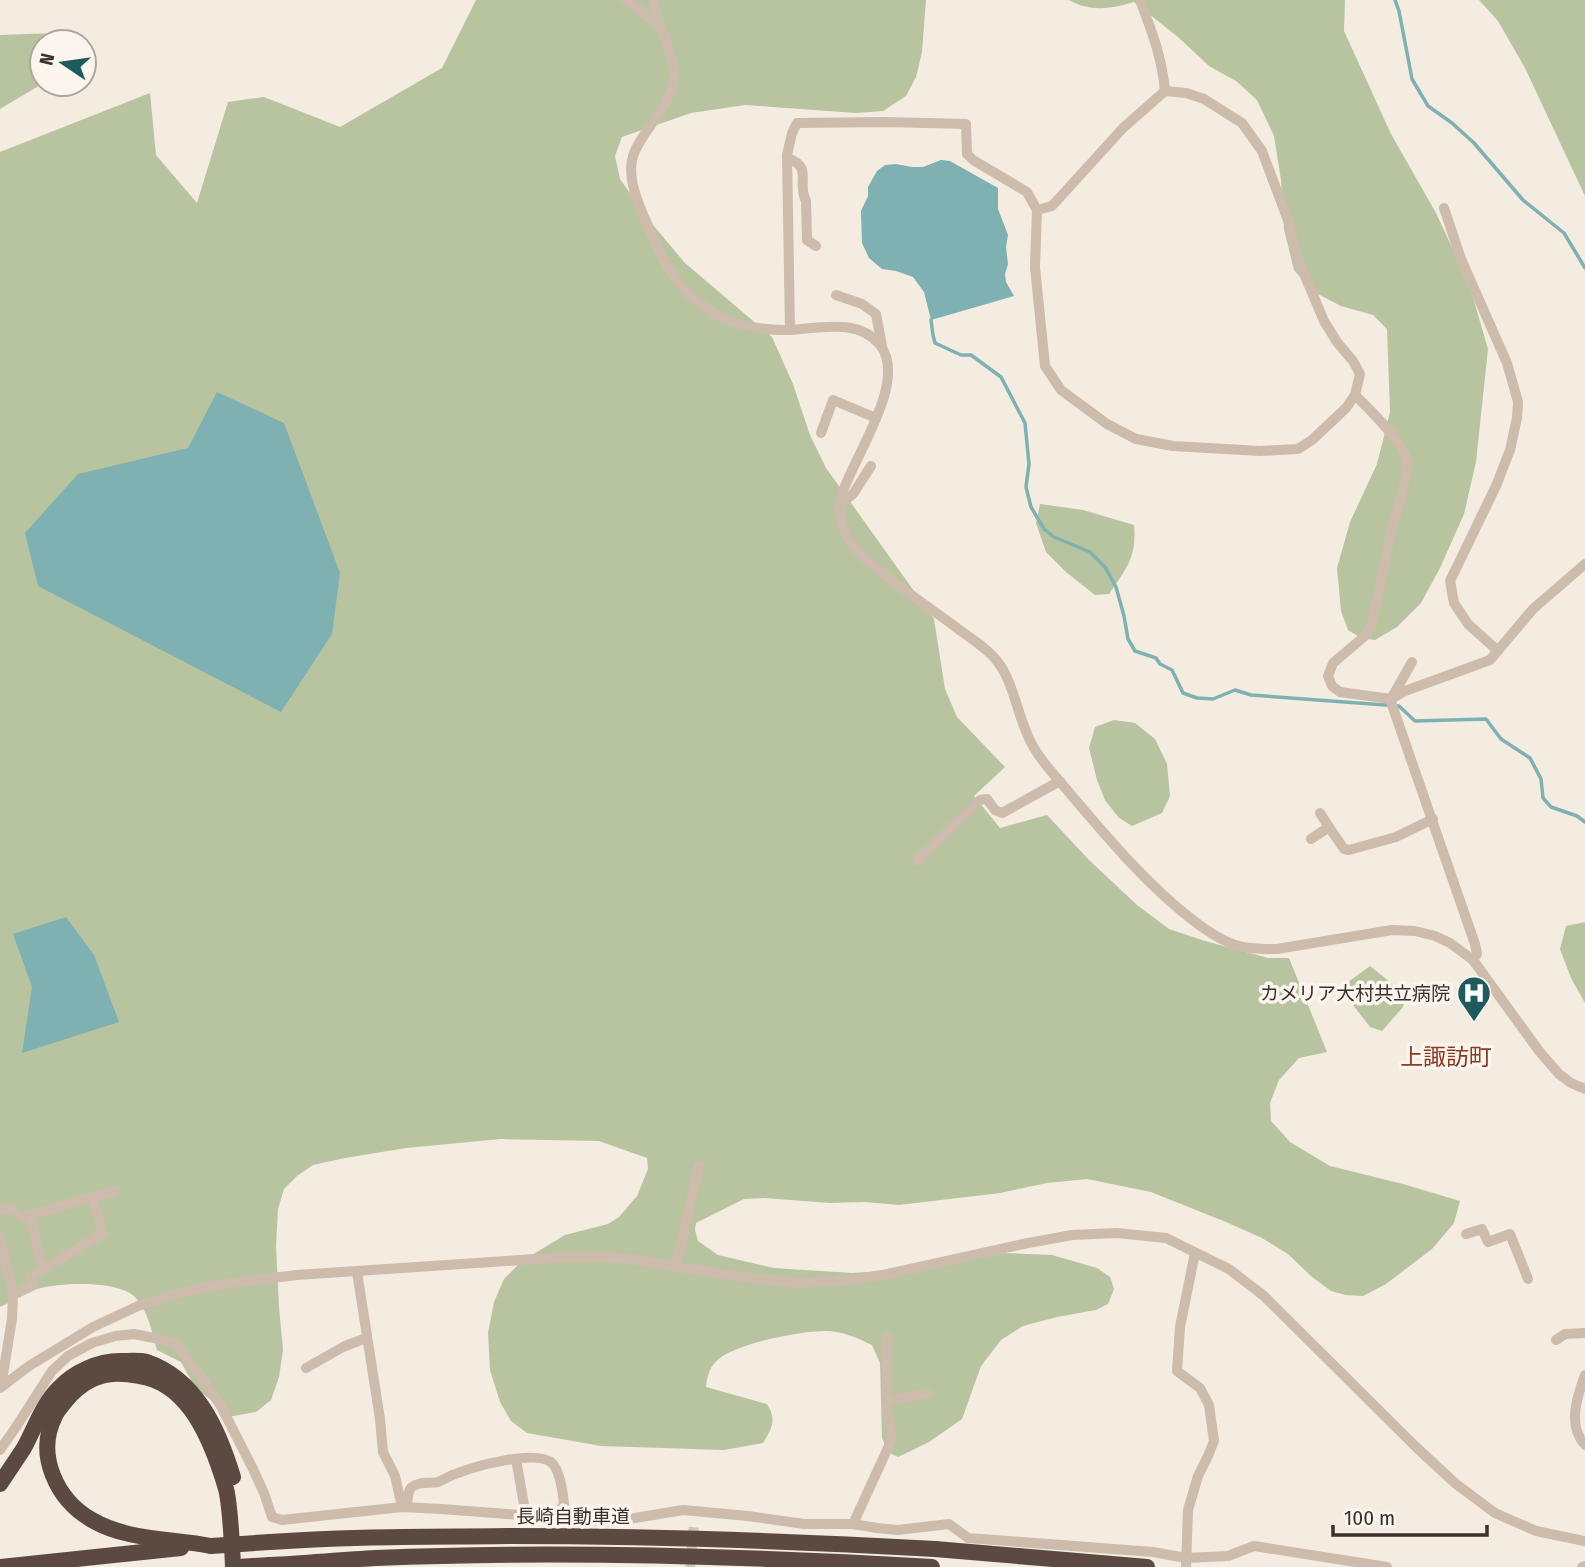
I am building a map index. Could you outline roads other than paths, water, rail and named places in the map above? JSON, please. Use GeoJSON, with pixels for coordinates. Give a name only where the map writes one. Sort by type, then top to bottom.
{"type":"FeatureCollection","features":[{"type":"Feature","properties":{"kind":"highway"},"geometry":{"type":"LineString","coordinates":[[0,1483],[59,1388],[88,1367],[112,1361],[145,1361],[176,1377],[193,1394],[207,1413],[225,1449],[236,1487],[247,1567]]}},
{"type":"Feature","properties":{"kind":"highway"},"geometry":{"type":"LineString","coordinates":[[211,1546],[151,1538],[108,1528],[73,1507],[58,1487],[48,1465],[48,1440],[54,1416],[70,1395],[92,1380],[118,1373],[150,1377],[176,1392],[197,1418],[214,1454],[226,1489],[236,1567]]}},
{"type":"Feature","properties":{"kind":"highway","name":"長崎自動車道"},"geometry":{"type":"LineString","coordinates":[[0,1567],[270,1542],[389,1537],[625,1536],[935,1549],[1147,1567]]}},
{"type":"Feature","properties":{"kind":"highway","name":"長崎自動車道"},"geometry":{"type":"LineString","coordinates":[[236,1567],[377,1558],[541,1555],[751,1558],[932,1567]]}},
{"type":"Feature","properties":{"kind":"highway"},"geometry":{"type":"LineString","coordinates":[[617,1567],[858,1563]]}},
{"type":"Feature","properties":{"kind":"street"},"geometry":{"type":"LineString","coordinates":[[626,0],[660,27]]}},
{"type":"Feature","properties":{"kind":"street"},"geometry":{"type":"LineString","coordinates":[[653,0],[672,61],[674,79],[669,97],[634,153],[630,169],[633,187],[668,269],[681,288],[719,317],[744,326],[771,330],[835,326],[855,328],[881,346]]}},
{"type":"Feature","properties":{"kind":"street"},"geometry":{"type":"LineString","coordinates":[[1140,0],[1163,66],[1165,91]]}},
{"type":"Feature","properties":{"kind":"street"},"geometry":{"type":"LineString","coordinates":[[790,330],[787,158],[797,123],[966,124],[967,154],[1027,192],[1037,210],[1035,267],[1045,366],[1060,390],[1107,424],[1136,439],[1173,446],[1260,451],[1298,449],[1322,431],[1346,408],[1355,395],[1360,374],[1324,321],[1313,296],[1297,257],[1286,212],[1262,151],[1242,123],[1204,99],[1186,93],[1165,91],[1123,128],[1052,206],[1037,210]]}},
{"type":"Feature","properties":{"kind":"street"},"geometry":{"type":"LineString","coordinates":[[787,158],[797,162],[803,169],[807,240],[816,246]]}},
{"type":"Feature","properties":{"kind":"street"},"geometry":{"type":"LineString","coordinates":[[1444,208],[1461,259],[1507,363],[1518,402],[1510,450],[1496,486],[1450,581],[1454,603],[1468,624],[1498,651]]}},
{"type":"Feature","properties":{"kind":"street"},"geometry":{"type":"LineString","coordinates":[[836,295],[862,304],[876,314],[889,378],[883,402],[841,498],[839,516],[846,536],[859,553],[997,661],[1007,676],[1025,732],[1036,752],[1118,851],[1152,886],[1210,933],[1233,944],[1258,949],[1277,948],[1392,930],[1435,936],[1450,943],[1473,960],[1539,1051],[1559,1073],[1581,1088],[1585,1101]]}},
{"type":"Feature","properties":{"kind":"street"},"geometry":{"type":"LineString","coordinates":[[1355,395],[1401,446],[1407,462],[1371,627],[1365,636],[1333,663],[1328,676],[1332,686],[1340,692],[1392,705]]}},
{"type":"Feature","properties":{"kind":"street"},"geometry":{"type":"LineString","coordinates":[[821,433],[833,400],[876,418]]}},
{"type":"Feature","properties":{"kind":"street"},"geometry":{"type":"LineString","coordinates":[[841,504],[853,494],[871,466]]}},
{"type":"Feature","properties":{"kind":"street"},"geometry":{"type":"LineString","coordinates":[[1392,705],[1405,691],[1490,660],[1533,609],[1585,564]]}},
{"type":"Feature","properties":{"kind":"street"},"geometry":{"type":"LineString","coordinates":[[1412,662],[1392,705],[1475,944],[1477,954],[1473,960]]}},
{"type":"Feature","properties":{"kind":"street"},"geometry":{"type":"LineString","coordinates":[[917,860],[979,800],[986,799],[995,810],[1002,813],[1060,781]]}},
{"type":"Feature","properties":{"kind":"street"},"geometry":{"type":"LineString","coordinates":[[1320,813],[1344,849],[1349,850],[1396,837],[1433,819]]}},
{"type":"Feature","properties":{"kind":"street"},"geometry":{"type":"LineString","coordinates":[[1311,839],[1329,827]]}},
{"type":"Feature","properties":{"kind":"street"},"geometry":{"type":"LineString","coordinates":[[676,1266],[699,1166]]}},
{"type":"Feature","properties":{"kind":"street"},"geometry":{"type":"LineString","coordinates":[[0,1210],[11,1208],[23,1217],[115,1191]]}},
{"type":"Feature","properties":{"kind":"street"},"geometry":{"type":"LineString","coordinates":[[13,1295],[32,1286],[31,1276],[103,1234],[92,1197]]}},
{"type":"Feature","properties":{"kind":"street"},"geometry":{"type":"LineString","coordinates":[[29,1215],[43,1269]]}},
{"type":"Feature","properties":{"kind":"street"},"geometry":{"type":"LineString","coordinates":[[1466,1234],[1482,1229],[1488,1242],[1510,1234],[1528,1279]]}},
{"type":"Feature","properties":{"kind":"street"},"geometry":{"type":"LineString","coordinates":[[0,1387],[93,1327],[138,1306],[222,1284],[297,1275],[566,1257],[624,1258],[741,1278],[801,1283],[888,1274],[1072,1235],[1117,1233],[1166,1238],[1229,1269],[1264,1296],[1455,1484],[1495,1513],[1536,1531],[1585,1541]]}},
{"type":"Feature","properties":{"kind":"street"},"geometry":{"type":"LineString","coordinates":[[0,1238],[13,1295],[12,1319],[0,1387]]}},
{"type":"Feature","properties":{"kind":"street"},"geometry":{"type":"LineString","coordinates":[[1186,1562],[1188,1510],[1198,1476],[1214,1441],[1209,1405],[1200,1388],[1177,1371],[1180,1327],[1195,1254]]}},
{"type":"Feature","properties":{"kind":"street"},"geometry":{"type":"LineString","coordinates":[[357,1272],[383,1452],[395,1476],[405,1507]]}},
{"type":"Feature","properties":{"kind":"street"},"geometry":{"type":"LineString","coordinates":[[1556,1340],[1565,1334],[1585,1333]]}},
{"type":"Feature","properties":{"kind":"street"},"geometry":{"type":"LineString","coordinates":[[0,1450],[52,1371],[68,1356],[92,1343],[134,1334],[176,1344],[222,1408],[253,1469],[272,1517],[282,1520],[405,1507],[600,1521],[683,1510],[804,1524],[853,1524],[898,1530],[949,1524],[968,1538],[1153,1552],[1186,1562],[1228,1556],[1254,1546],[1387,1567]]}},
{"type":"Feature","properties":{"kind":"street"},"geometry":{"type":"LineString","coordinates":[[853,1524],[892,1439],[887,1411],[887,1337]]}},
{"type":"Feature","properties":{"kind":"street"},"geometry":{"type":"LineString","coordinates":[[306,1367],[366,1338]]}},
{"type":"Feature","properties":{"kind":"street"},"geometry":{"type":"LineString","coordinates":[[1585,1375],[1575,1409],[1575,1426],[1585,1445]]}},
{"type":"Feature","properties":{"kind":"street"},"geometry":{"type":"LineString","coordinates":[[888,1401],[927,1393]]}},
{"type":"Feature","properties":{"kind":"street"},"geometry":{"type":"LineString","coordinates":[[405,1507],[412,1487],[418,1484],[436,1483],[459,1472],[529,1457],[551,1461],[556,1469],[564,1504],[555,1517]]}},
{"type":"Feature","properties":{"kind":"street"},"geometry":{"type":"LineString","coordinates":[[516,1459],[526,1516]]}},
{"type":"Feature","properties":{"kind":"street"},"geometry":{"type":"LineString","coordinates":[[694,1524],[695,1511]]}},
{"type":"Feature","properties":{"kind":"street"},"geometry":{"type":"LineString","coordinates":[[1000,1567],[1016,1541]]}},
{"type":"Feature","properties":{"kind":"water"},"geometry":{"type":"Polygon","coordinates":[[[941,160],[950,161],[998,188],[998,209],[1008,235],[1006,282],[1014,296],[931,320],[924,292],[913,277],[882,269],[869,258],[862,243],[861,211],[868,196],[868,187],[877,171],[885,165],[923,167],[941,160]]]}},
{"type":"Feature","properties":{"kind":"water"},"geometry":{"type":"Polygon","coordinates":[[[217,392],[284,423],[340,573],[332,634],[281,712],[38,586],[25,533],[78,474],[188,448],[217,392]]]}},
{"type":"Feature","properties":{"kind":"water"},"geometry":{"type":"Polygon","coordinates":[[[66,917],[94,955],[119,1022],[22,1053],[32,987],[13,934],[66,917]]]}},
{"type":"Feature","properties":{"kind":"waterway"},"geometry":{"type":"LineString","coordinates":[[1395,0],[1412,79],[1428,106],[1474,143],[1523,200],[1564,233],[1585,268]]}},
{"type":"Feature","properties":{"kind":"waterway"},"geometry":{"type":"LineString","coordinates":[[931,320],[935,343],[961,355],[971,355],[1001,377],[1025,423],[1029,464],[1026,487],[1031,507],[1044,529],[1054,537],[1090,552],[1105,567],[1116,587],[1128,639],[1135,651],[1156,658],[1160,664],[1172,670],[1183,693],[1197,698],[1213,699],[1235,690],[1251,695],[1399,706],[1415,721],[1486,719],[1501,739],[1530,758],[1541,779],[1543,798],[1551,807],[1577,816],[1585,822]]}},
{"type":"Feature","properties":{"kind":"tunnel"},"geometry":{"type":"LineString","coordinates":[[690,1567],[694,1524]]}},
{"type":"Feature","properties":{"kind":"place","name":"カメリア大村共立病院"},"geometry":{"type":"Point","coordinates":[1474,1023]}},
{"type":"Feature","properties":{"kind":"district","name":"上諏訪町"},"geometry":{"type":"Point","coordinates":[1446,1057]}}]}
